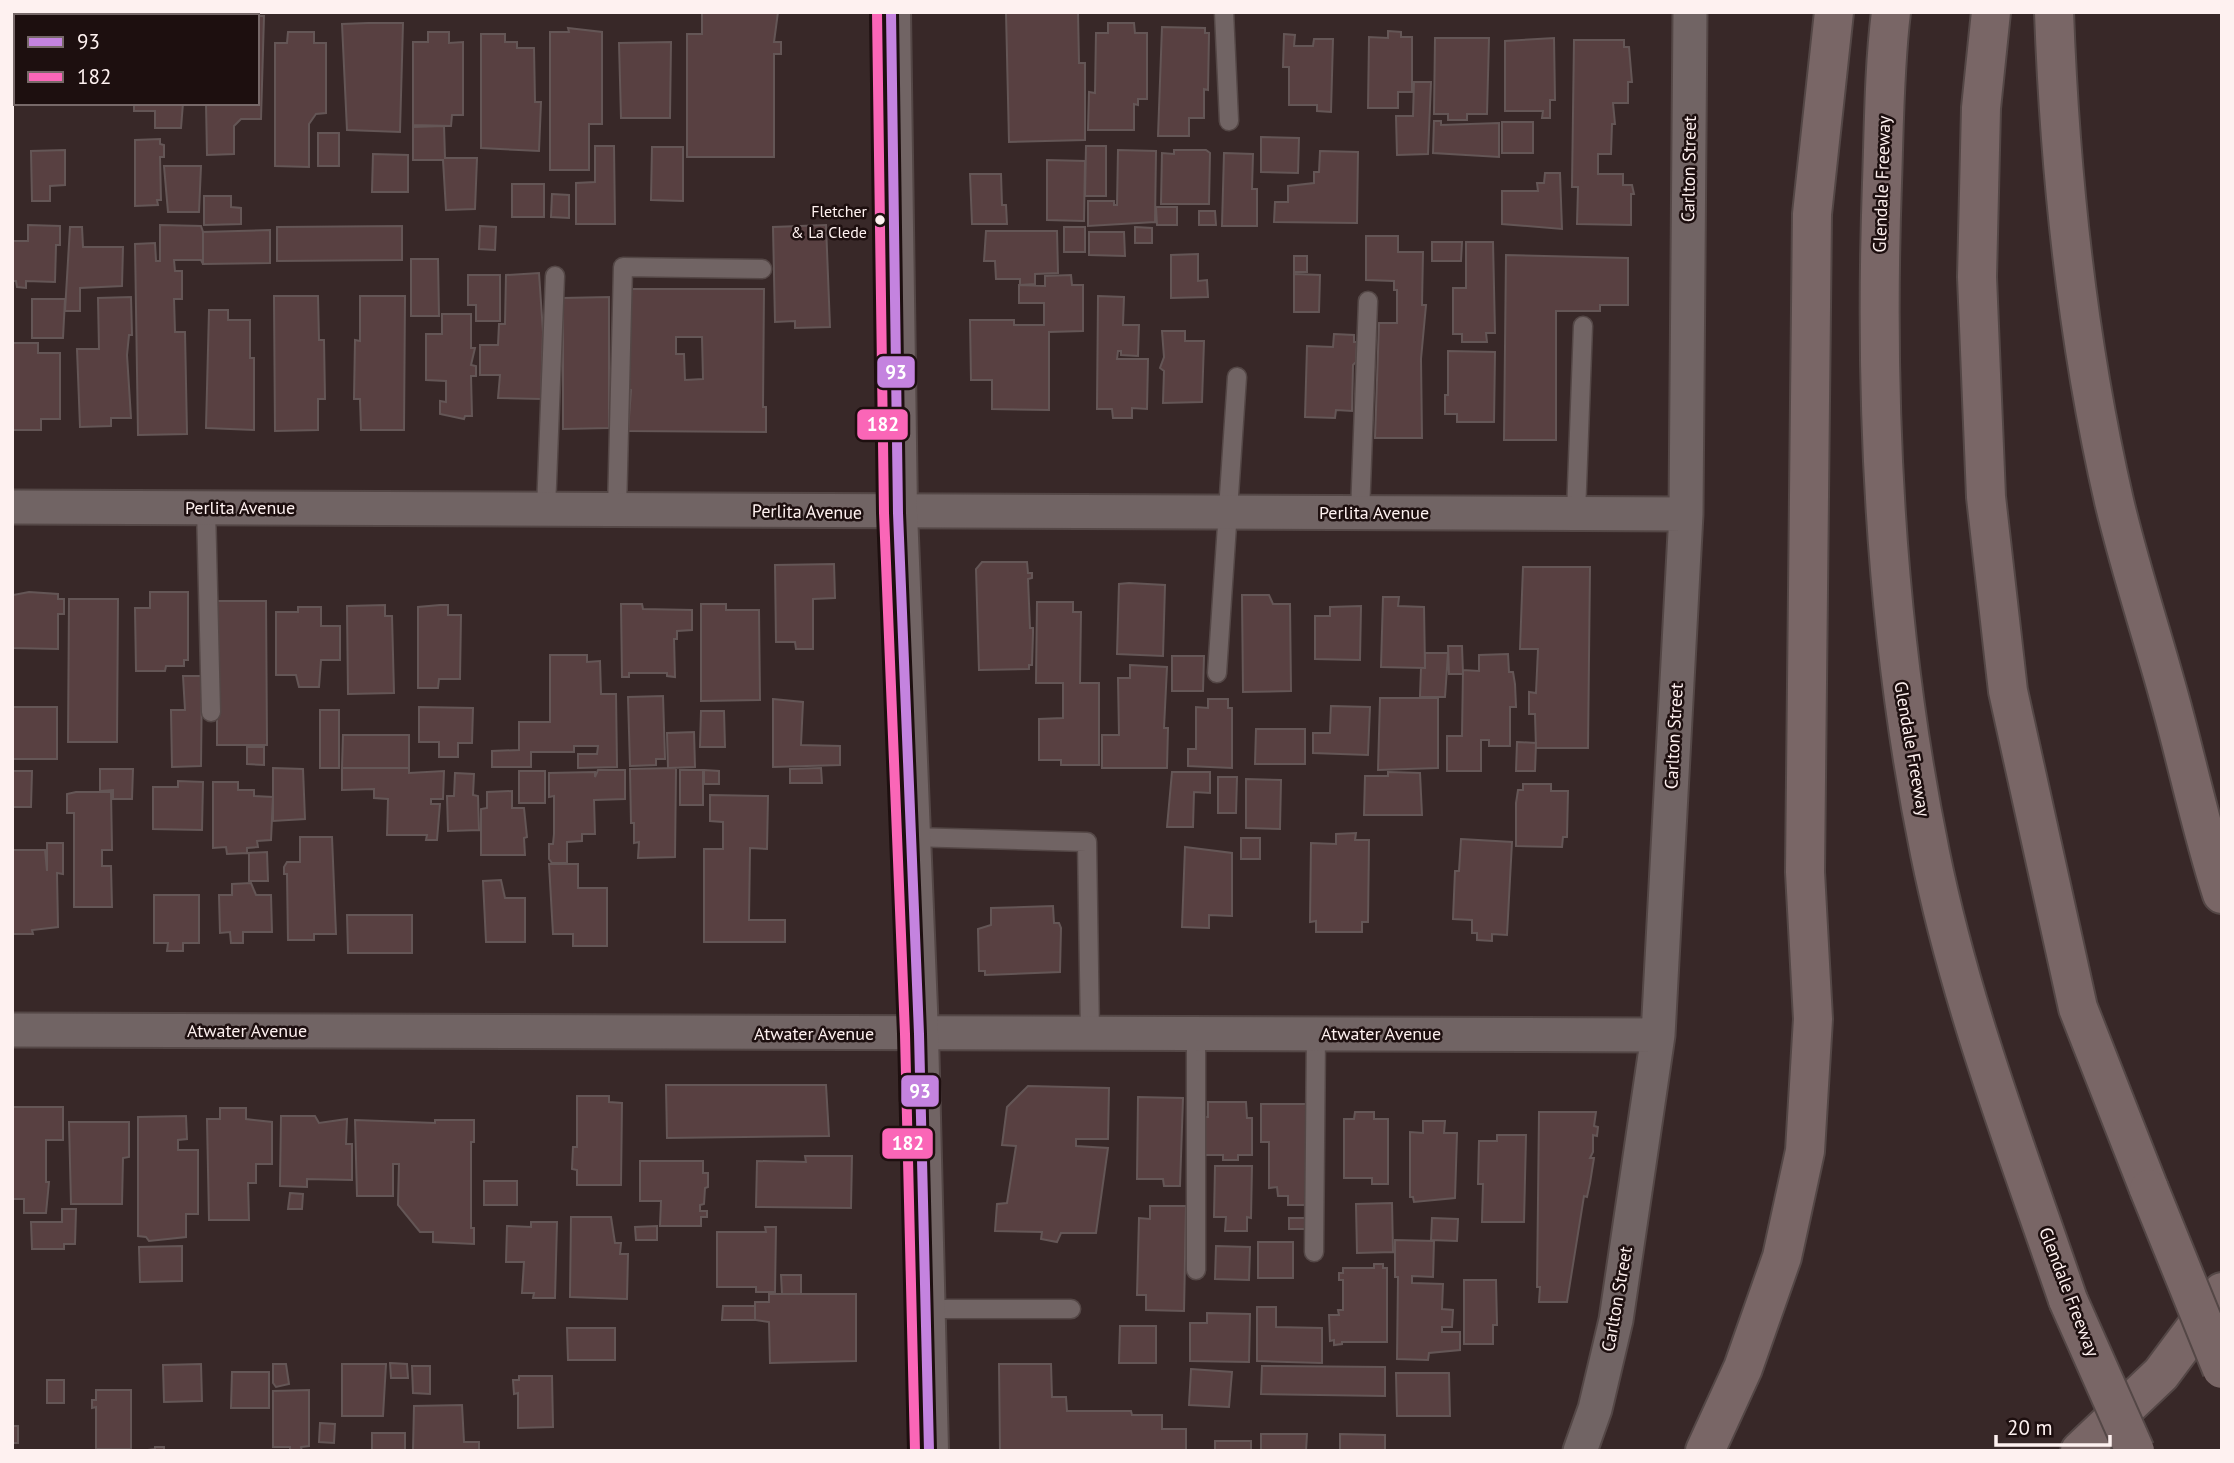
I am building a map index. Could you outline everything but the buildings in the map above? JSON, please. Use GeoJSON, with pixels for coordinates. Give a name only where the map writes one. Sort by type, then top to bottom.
{"type":"FeatureCollection","features":[{"type":"Feature","properties":{"kind":"highway"},"geometry":{"type":"LineString","coordinates":[[1705,1451],[1743,1368],[1782,1257],[1805,1151],[1813,1019],[1805,873],[1812,214],[1834,12]]}},
{"type":"Feature","properties":{"kind":"highway","name":"Glendale Freeway"},"geometry":{"type":"LineString","coordinates":[[1891,12],[1878,297],[1883,485],[1896,657],[1930,854],[1978,1037],[2068,1300],[2135,1451]]}},
{"type":"Feature","properties":{"kind":"highway"},"geometry":{"type":"LineString","coordinates":[[1991,12],[1981,108],[1977,277],[1986,497],[2008,691],[2078,1008],[2222,1369]]}},
{"type":"Feature","properties":{"kind":"highway"},"geometry":{"type":"LineString","coordinates":[[2054,12],[2058,111],[2080,326],[2114,501],[2174,716],[2202,830],[2222,894]]}},
{"type":"Feature","properties":{"kind":"highway"},"geometry":{"type":"LineString","coordinates":[[2080,1451],[2161,1374],[2222,1292]]}},
{"type":"Feature","properties":{"kind":"main road"},"geometry":{"type":"LineString","coordinates":[[891,12],[898,513],[919,1034],[929,1451]]}},
{"type":"Feature","properties":{"kind":"street","name":"Carlton Street"},"geometry":{"type":"LineString","coordinates":[[1580,1451],[1595,1409],[1616,1320],[1658,1035],[1686,514],[1690,12]]}},
{"type":"Feature","properties":{"kind":"street","name":"Perlita Avenue"},"geometry":{"type":"LineString","coordinates":[[12,507],[898,513],[1686,514]]}},
{"type":"Feature","properties":{"kind":"street","name":"Atwater Avenue"},"geometry":{"type":"LineString","coordinates":[[12,1030],[1658,1035]]}},
{"type":"Feature","properties":{"kind":"lane"},"geometry":{"type":"LineString","coordinates":[[1224,12],[1229,121]]}},
{"type":"Feature","properties":{"kind":"lane"},"geometry":{"type":"LineString","coordinates":[[617,510],[623,267],[762,269]]}},
{"type":"Feature","properties":{"kind":"lane"},"geometry":{"type":"LineString","coordinates":[[547,509],[555,276]]}},
{"type":"Feature","properties":{"kind":"lane"},"geometry":{"type":"LineString","coordinates":[[1360,513],[1368,301]]}},
{"type":"Feature","properties":{"kind":"lane"},"geometry":{"type":"LineString","coordinates":[[1576,513],[1583,326]]}},
{"type":"Feature","properties":{"kind":"lane"},"geometry":{"type":"LineString","coordinates":[[1217,673],[1230,512],[1237,377]]}},
{"type":"Feature","properties":{"kind":"lane"},"geometry":{"type":"LineString","coordinates":[[206,508],[211,712]]}},
{"type":"Feature","properties":{"kind":"lane"},"geometry":{"type":"LineString","coordinates":[[910,837],[1087,842],[1090,1034]]}},
{"type":"Feature","properties":{"kind":"lane"},"geometry":{"type":"LineString","coordinates":[[1314,1252],[1316,1033]]}},
{"type":"Feature","properties":{"kind":"lane"},"geometry":{"type":"LineString","coordinates":[[1196,1034],[1196,1270]]}},
{"type":"Feature","properties":{"kind":"lane"},"geometry":{"type":"LineString","coordinates":[[926,1309],[1071,1309]]}},
{"type":"Feature","properties":{"kind":"transit line","name":"182"},"geometry":{"type":"LineString","coordinates":[[877,12],[884,513],[905,1034],[915,1451]]}},
{"type":"Feature","properties":{"kind":"transit line","name":"93"},"geometry":{"type":"LineString","coordinates":[[891,12],[898,513],[919,1034],[929,1451]]}},
{"type":"Feature","properties":{"kind":"place","name":"Fletcher & La Clede"},"geometry":{"type":"Point","coordinates":[880,220]}}]}
